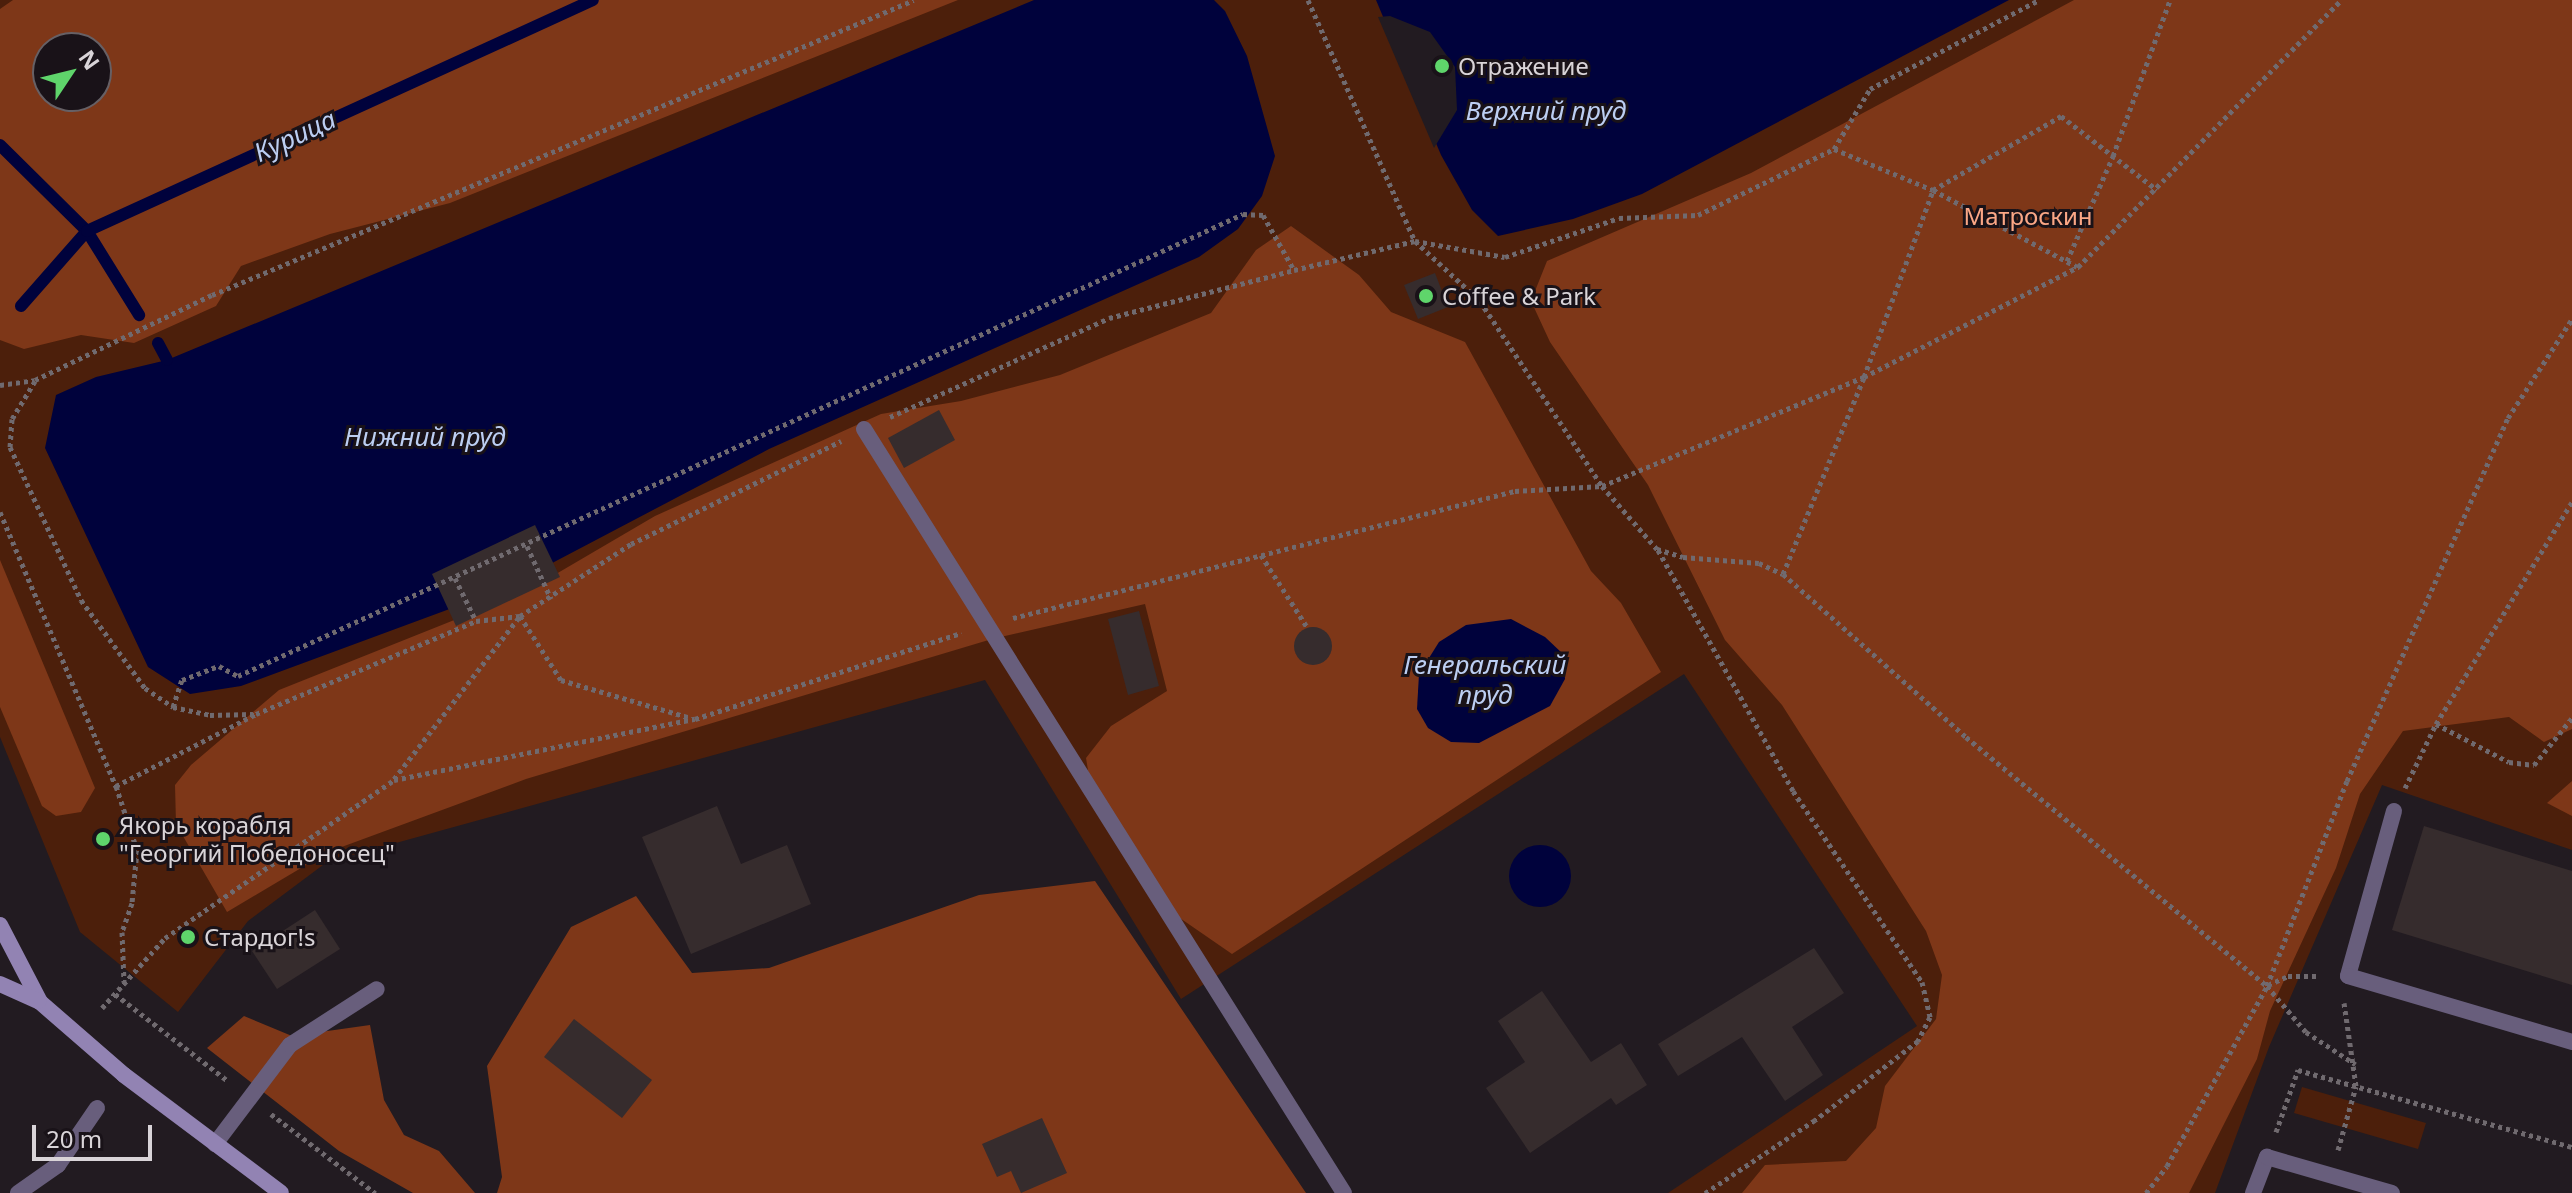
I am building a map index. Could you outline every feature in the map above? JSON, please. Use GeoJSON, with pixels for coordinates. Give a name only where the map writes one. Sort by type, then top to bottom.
{"type":"FeatureCollection","features":[{"type":"Feature","properties":{"kind":"street"},"geometry":{"type":"LineString","coordinates":[[0,925],[40,1002]]}},
{"type":"Feature","properties":{"kind":"street"},"geometry":{"type":"LineString","coordinates":[[0,984],[40,1002],[215,1144],[281,1193]]}},
{"type":"Feature","properties":{"kind":"lane"},"geometry":{"type":"LineString","coordinates":[[864,429],[984,625],[1344,1193]]}},
{"type":"Feature","properties":{"kind":"lane"},"geometry":{"type":"LineString","coordinates":[[2394,811],[2341,976],[2572,1042]]}},
{"type":"Feature","properties":{"kind":"lane"},"geometry":{"type":"LineString","coordinates":[[215,1144],[290,1045],[377,989]]}},
{"type":"Feature","properties":{"kind":"lane"},"geometry":{"type":"LineString","coordinates":[[18,1193],[58,1165],[97,1108]]}},
{"type":"Feature","properties":{"kind":"lane"},"geometry":{"type":"LineString","coordinates":[[2253,1193],[2267,1157],[2392,1193]]}},
{"type":"Feature","properties":{"kind":"path"},"geometry":{"type":"LineString","coordinates":[[0,385],[35,380],[212,295],[914,0]]}},
{"type":"Feature","properties":{"kind":"path"},"geometry":{"type":"LineString","coordinates":[[1308,0],[1415,241],[1480,301],[1602,486],[1657,549],[1793,791],[1922,982],[1930,1017],[1918,1041],[1815,1120],[1705,1193]]}},
{"type":"Feature","properties":{"kind":"path"},"geometry":{"type":"LineString","coordinates":[[116,786],[256,714],[476,621],[520,616],[551,599],[631,544],[864,429],[1109,318],[1415,241],[1505,257],[1619,218],[1698,215],[1834,149],[1870,89],[2039,0]]}},
{"type":"Feature","properties":{"kind":"path"},"geometry":{"type":"LineString","coordinates":[[2067,261],[2113,156],[2170,0]]}},
{"type":"Feature","properties":{"kind":"path"},"geometry":{"type":"LineString","coordinates":[[394,780],[695,719],[984,625],[1515,491],[1602,486],[1864,377],[2078,267],[2341,0]]}},
{"type":"Feature","properties":{"kind":"path"},"geometry":{"type":"LineString","coordinates":[[1783,574],[1864,377],[1933,190],[2061,116],[2157,190]]}},
{"type":"Feature","properties":{"kind":"path"},"geometry":{"type":"LineString","coordinates":[[1834,149],[1933,190],[2078,267]]}},
{"type":"Feature","properties":{"kind":"path"},"geometry":{"type":"LineString","coordinates":[[173,707],[182,680],[219,666],[238,676],[527,546],[1243,214],[1263,215],[1294,270]]}},
{"type":"Feature","properties":{"kind":"path"},"geometry":{"type":"LineString","coordinates":[[2146,1193],[2167,1166],[2267,986],[2347,781],[2508,418],[2572,319]]}},
{"type":"Feature","properties":{"kind":"path"},"geometry":{"type":"LineString","coordinates":[[35,380],[12,419],[10,447],[81,600],[145,688],[173,707],[210,715],[256,714]]}},
{"type":"Feature","properties":{"kind":"path"},"geometry":{"type":"LineString","coordinates":[[2394,811],[2436,724],[2572,502]]}},
{"type":"Feature","properties":{"kind":"path"},"geometry":{"type":"LineString","coordinates":[[0,512],[116,786],[137,850],[132,903],[122,932],[124,983]]}},
{"type":"Feature","properties":{"kind":"path"},"geometry":{"type":"LineString","coordinates":[[527,546],[551,599]]}},
{"type":"Feature","properties":{"kind":"path"},"geometry":{"type":"LineString","coordinates":[[1657,549],[1683,557],[1759,563],[1783,574],[1966,737],[2267,986],[2306,1032],[2355,1064]]}},
{"type":"Feature","properties":{"kind":"path"},"geometry":{"type":"LineString","coordinates":[[1261,555],[1307,627]]}},
{"type":"Feature","properties":{"kind":"path"},"geometry":{"type":"LineString","coordinates":[[455,578],[476,621]]}},
{"type":"Feature","properties":{"kind":"path"},"geometry":{"type":"LineString","coordinates":[[520,616],[561,680],[695,719]]}},
{"type":"Feature","properties":{"kind":"path"},"geometry":{"type":"LineString","coordinates":[[102,1008],[165,938],[394,780],[520,616]]}},
{"type":"Feature","properties":{"kind":"path"},"geometry":{"type":"LineString","coordinates":[[2436,724],[2509,762],[2534,765],[2572,718]]}},
{"type":"Feature","properties":{"kind":"path"},"geometry":{"type":"LineString","coordinates":[[2267,986],[2288,976],[2341,976],[2356,1086],[2331,1175]]}},
{"type":"Feature","properties":{"kind":"path"},"geometry":{"type":"LineString","coordinates":[[2267,1157],[2298,1070],[2572,1147]]}},
{"type":"Feature","properties":{"kind":"green space","name":"Матроскин"},"geometry":{"type":"Polygon","coordinates":[[[0,0],[2572,0],[2572,850],[2382,785],[2269,1047],[2215,1193],[1668,1193],[1917,1026],[1684,674],[1181,999],[985,680],[327,862],[248,921],[178,1012],[80,932],[0,737],[0,0]]]}},
{"type":"Feature","properties":{"kind":"green space"},"geometry":{"type":"Polygon","coordinates":[[[13,0],[958,0],[450,203],[330,234],[241,266],[216,306],[134,343],[81,335],[24,349],[0,340],[0,9],[13,0]]]}},
{"type":"Feature","properties":{"kind":"green space","name":"Матроскин"},"geometry":{"type":"Polygon","coordinates":[[[2074,0],[2572,0],[2572,729],[2544,742],[2509,717],[2403,731],[2360,794],[2336,868],[2270,1011],[2257,1059],[2189,1193],[1742,1193],[1765,1165],[1846,1161],[1876,1128],[1885,1086],[1936,1019],[1942,975],[1926,931],[1782,705],[1725,640],[1648,485],[1550,342],[1531,301],[1547,261],[1751,173],[2074,0]]]}},
{"type":"Feature","properties":{"kind":"green space"},"geometry":{"type":"Polygon","coordinates":[[[1291,226],[1359,275],[1391,312],[1465,342],[1591,571],[1621,603],[1661,672],[1232,954],[1161,905],[1094,807],[1086,758],[1111,726],[1167,691],[1145,604],[992,639],[526,779],[328,852],[227,912],[176,824],[175,785],[191,765],[279,690],[527,591],[655,516],[881,414],[961,401],[1060,375],[1211,313],[1256,250],[1291,226]]]}},
{"type":"Feature","properties":{"kind":"green space"},"geometry":{"type":"Polygon","coordinates":[[[0,560],[95,788],[81,812],[56,816],[42,806],[0,707],[0,560]]]}},
{"type":"Feature","properties":{"kind":"green space"},"geometry":{"type":"Polygon","coordinates":[[[2572,781],[2572,816],[2547,803],[2572,781]]]}},
{"type":"Feature","properties":{"kind":"green space"},"geometry":{"type":"Polygon","coordinates":[[[1095,881],[1306,1193],[497,1193],[502,1177],[487,1066],[571,927],[636,896],[692,973],[769,968],[979,895],[1095,881]]]}},
{"type":"Feature","properties":{"kind":"green space"},"geometry":{"type":"Polygon","coordinates":[[[244,1016],[292,1036],[370,1025],[384,1100],[404,1135],[439,1151],[475,1193],[413,1193],[339,1151],[207,1048],[244,1016]]]}},
{"type":"Feature","properties":{"kind":"green space"},"geometry":{"type":"Polygon","coordinates":[[[2302,1087],[2426,1123],[2418,1149],[2294,1113],[2302,1087]]]}},
{"type":"Feature","properties":{"kind":"water","name":"Нижний пруд"},"geometry":{"type":"Polygon","coordinates":[[[1034,0],[1214,0],[1225,11],[1247,56],[1275,156],[1262,196],[1238,229],[1199,257],[769,449],[501,590],[241,686],[190,694],[148,667],[45,448],[56,395],[96,377],[167,360],[1034,0]]]}},
{"type":"Feature","properties":{"kind":"water","name":"Верхний пруд"},"geometry":{"type":"Polygon","coordinates":[[[1376,0],[2009,0],[1642,194],[1573,219],[1498,236],[1472,210],[1441,155],[1376,0]]]}},
{"type":"Feature","properties":{"kind":"water","name":"Генеральский пруд"},"geometry":{"type":"Polygon","coordinates":[[[1511,619],[1545,637],[1563,654],[1565,679],[1550,706],[1479,743],[1451,742],[1428,728],[1417,709],[1419,674],[1439,642],[1466,625],[1511,619]]]}},
{"type":"Feature","properties":{"kind":"water"},"geometry":{"type":"Polygon","coordinates":[[[1534,845],[1546,845],[1562,854],[1569,864],[1569,888],[1562,898],[1546,907],[1534,907],[1514,893],[1509,882],[1509,870],[1523,850],[1534,845]]]}},
{"type":"Feature","properties":{"kind":"pier"},"geometry":{"type":"Polygon","coordinates":[[[1390,16],[1430,32],[1455,67],[1457,110],[1434,148],[1378,17],[1390,16]]]}},
{"type":"Feature","properties":{"kind":"building","name":"Coffee & Park"},"geometry":{"type":"Polygon","coordinates":[[[1435,273],[1448,307],[1418,319],[1404,285],[1435,273]]]}},
{"type":"Feature","properties":{"kind":"building"},"geometry":{"type":"Polygon","coordinates":[[[939,410],[955,440],[904,468],[888,438],[939,410]]]}},
{"type":"Feature","properties":{"kind":"building"},"geometry":{"type":"Polygon","coordinates":[[[535,525],[560,577],[456,626],[432,574],[535,525]]]}},
{"type":"Feature","properties":{"kind":"building"},"geometry":{"type":"Polygon","coordinates":[[[1139,611],[1159,686],[1128,695],[1108,619],[1139,611]]]}},
{"type":"Feature","properties":{"kind":"building"},"geometry":{"type":"Polygon","coordinates":[[[1313,627],[1327,632],[1332,646],[1327,660],[1313,665],[1299,660],[1294,646],[1299,632],[1313,627]]]}},
{"type":"Feature","properties":{"kind":"building"},"geometry":{"type":"Polygon","coordinates":[[[717,806],[741,864],[787,845],[811,904],[691,954],[642,837],[717,806]]]}},
{"type":"Feature","properties":{"kind":"building"},"geometry":{"type":"Polygon","coordinates":[[[2424,826],[2572,871],[2572,985],[2392,930],[2424,826]]]}},
{"type":"Feature","properties":{"kind":"building"},"geometry":{"type":"Polygon","coordinates":[[[315,910],[340,949],[277,989],[252,951],[315,910]]]}},
{"type":"Feature","properties":{"kind":"building"},"geometry":{"type":"Polygon","coordinates":[[[1814,948],[1844,993],[1792,1027],[1823,1075],[1785,1101],[1742,1037],[1678,1076],[1658,1044],[1814,948]]]}},
{"type":"Feature","properties":{"kind":"building"},"geometry":{"type":"Polygon","coordinates":[[[1542,991],[1591,1062],[1621,1043],[1647,1085],[1616,1105],[1611,1098],[1530,1153],[1486,1088],[1525,1062],[1498,1021],[1542,991]]]}},
{"type":"Feature","properties":{"kind":"building"},"geometry":{"type":"Polygon","coordinates":[[[574,1019],[652,1080],[622,1118],[544,1057],[574,1019]]]}},
{"type":"Feature","properties":{"kind":"building"},"geometry":{"type":"Polygon","coordinates":[[[1042,1118],[1067,1173],[1021,1193],[1011,1171],[997,1177],[982,1144],[1042,1118]]]}},
{"type":"Feature","properties":{"kind":"waterway","name":"Курица"},"geometry":{"type":"LineString","coordinates":[[21,306],[87,231],[593,0]]}},
{"type":"Feature","properties":{"kind":"waterway"},"geometry":{"type":"LineString","coordinates":[[0,145],[87,231],[139,315]]}},
{"type":"Feature","properties":{"kind":"waterway"},"geometry":{"type":"LineString","coordinates":[[158,343],[167,360]]}},
{"type":"Feature","properties":{"kind":"place","name":"Отражение"},"geometry":{"type":"Point","coordinates":[1442,66]}},
{"type":"Feature","properties":{"kind":"place","name":"Coffee & Park"},"geometry":{"type":"Point","coordinates":[1426,296]}},
{"type":"Feature","properties":{"kind":"place","name":"Якорь корабля \"Георгий Победоносец\""},"geometry":{"type":"Point","coordinates":[103,839]}},
{"type":"Feature","properties":{"kind":"place","name":"Стардог!s"},"geometry":{"type":"Point","coordinates":[188,937]}}]}
